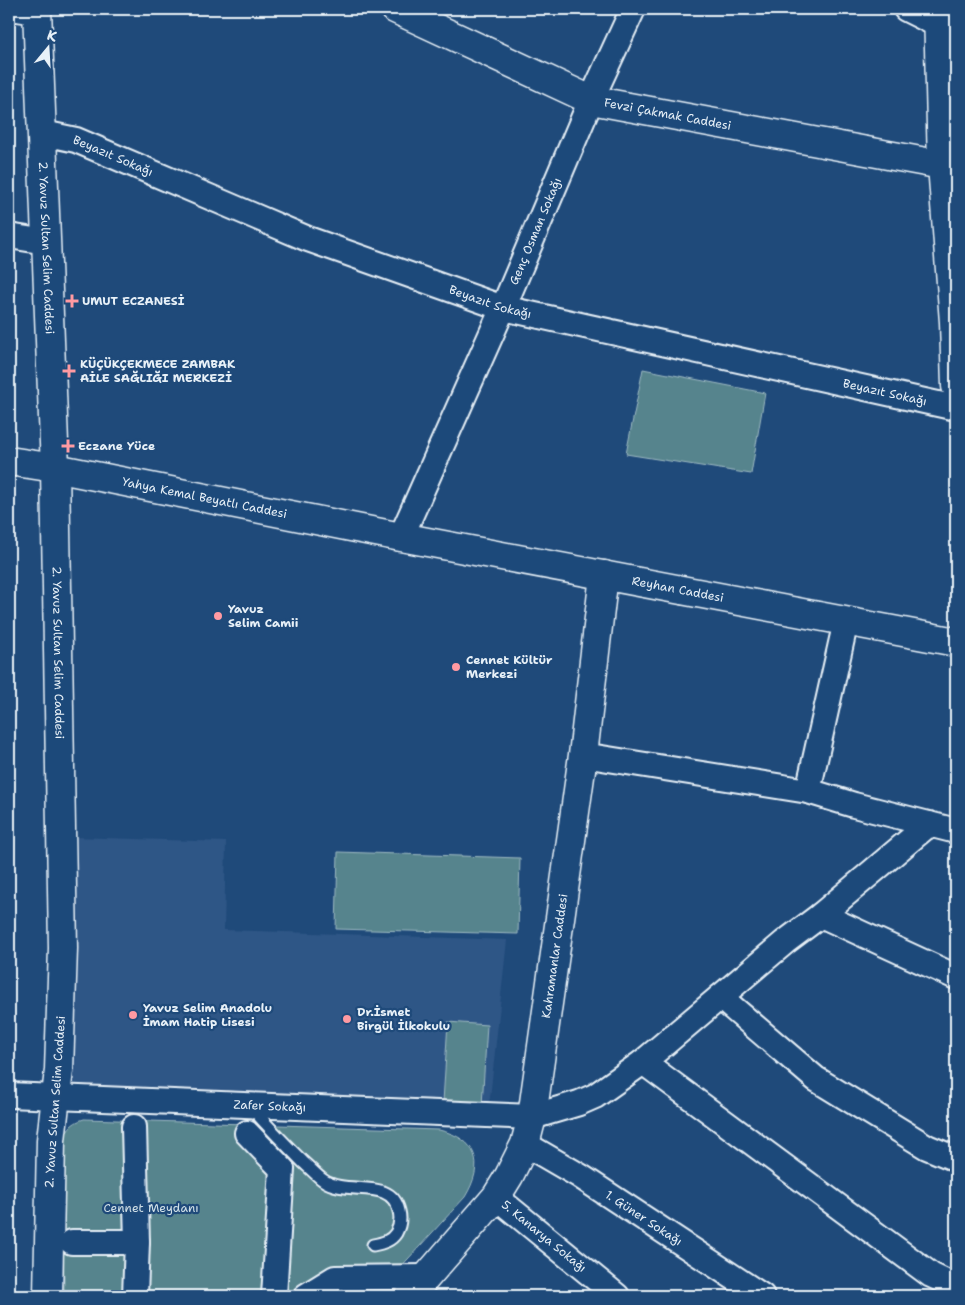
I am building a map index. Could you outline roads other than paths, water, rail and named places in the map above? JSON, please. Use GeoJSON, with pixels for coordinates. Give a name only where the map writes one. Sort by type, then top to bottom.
{"type":"FeatureCollection","features":[{"type":"Feature","properties":{"kind":"street","name":"Fevzi Çakmak Caddesi"},"geometry":{"type":"LineString","coordinates":[[395,9],[591,100],[949,165]]}},
{"type":"Feature","properties":{"kind":"street","name":"Genç Osman Sokağı"},"geometry":{"type":"LineString","coordinates":[[401,537],[503,308],[591,100],[633,9]]}},
{"type":"Feature","properties":{"kind":"street"},"geometry":{"type":"LineString","coordinates":[[906,9],[938,17],[949,165],[956,386]]}},
{"type":"Feature","properties":{"kind":"street","name":"2. Yavuz Sultan Selim Caddesi"},"geometry":{"type":"LineString","coordinates":[[31,10],[43,133],[55,468],[63,948],[59,1070],[50,1140],[48,1296]]}},
{"type":"Feature","properties":{"kind":"street","name":"Beyazıt Sokağı"},"geometry":{"type":"LineString","coordinates":[[43,133],[76,140],[308,239],[503,308],[956,408]]}},
{"type":"Feature","properties":{"kind":"street"},"geometry":{"type":"LineString","coordinates":[[9,236],[46,242]]}},
{"type":"Feature","properties":{"kind":"street","name":"Yahya Kemal Beyatlı Caddesi"},"geometry":{"type":"LineString","coordinates":[[9,461],[55,468],[401,537]]}},
{"type":"Feature","properties":{"kind":"street","name":"Reyhan Caddesi"},"geometry":{"type":"LineString","coordinates":[[401,537],[956,642]]}},
{"type":"Feature","properties":{"kind":"street","name":"Kahramanlar Caddesi"},"geometry":{"type":"LineString","coordinates":[[418,1287],[496,1197],[525,1144],[532,1117],[583,755],[604,575]]}},
{"type":"Feature","properties":{"kind":"street"},"geometry":{"type":"LineString","coordinates":[[808,791],[846,621]]}},
{"type":"Feature","properties":{"kind":"street"},"geometry":{"type":"LineString","coordinates":[[583,755],[808,791],[956,831]]}},
{"type":"Feature","properties":{"kind":"street","name":"Zafer Sokağı"},"geometry":{"type":"LineString","coordinates":[[9,1095],[532,1117],[579,1103],[595,1096],[643,1062],[785,942],[821,915],[930,824]]}},
{"type":"Feature","properties":{"kind":"street"},"geometry":{"type":"LineString","coordinates":[[821,915],[956,977]]}},
{"type":"Feature","properties":{"kind":"street"},"geometry":{"type":"LineString","coordinates":[[720,997],[816,1078],[927,1147],[956,1159]]}},
{"type":"Feature","properties":{"kind":"street"},"geometry":{"type":"LineString","coordinates":[[643,1062],[931,1275],[956,1287]]}},
{"type":"Feature","properties":{"kind":"street"},"geometry":{"type":"LineString","coordinates":[[134,1127],[135,1296],[140,1296]]}},
{"type":"Feature","properties":{"kind":"street"},"geometry":{"type":"LineString","coordinates":[[247,1132],[282,1169],[274,1296]]}},
{"type":"Feature","properties":{"kind":"street","name":"1. Güner Sokağı"},"geometry":{"type":"LineString","coordinates":[[525,1144],[580,1176],[762,1296]]}},
{"type":"Feature","properties":{"kind":"street","name":"5. Kanarya Sokağı"},"geometry":{"type":"LineString","coordinates":[[496,1197],[617,1296]]}},
{"type":"Feature","properties":{"kind":"street"},"geometry":{"type":"LineString","coordinates":[[72,1242],[136,1242]]}},
{"type":"Feature","properties":{"kind":"street"},"geometry":{"type":"LineString","coordinates":[[306,1296],[335,1278],[418,1287]]}},
{"type":"Feature","properties":{"kind":"lane"},"geometry":{"type":"LineString","coordinates":[[249,1105],[277,1137],[332,1186],[345,1189],[373,1189],[383,1191],[392,1196],[398,1205],[401,1216],[399,1227],[394,1237],[384,1243],[373,1245]]}},
{"type":"Feature","properties":{"kind":"place","name":"UMUT ECZANESİ"},"geometry":{"type":"Point","coordinates":[72,301]}},
{"type":"Feature","properties":{"kind":"place","name":"KÜÇÜKÇEKMECE ZAMBAK AİLE SAĞLIĞI MERKEZİ"},"geometry":{"type":"Point","coordinates":[69,371]}},
{"type":"Feature","properties":{"kind":"place","name":"Eczane Yüce"},"geometry":{"type":"Point","coordinates":[68,446]}},
{"type":"Feature","properties":{"kind":"place","name":"Yavuz Selim Camii"},"geometry":{"type":"Point","coordinates":[218,616]}},
{"type":"Feature","properties":{"kind":"place","name":"Cennet Kültür Merkezi"},"geometry":{"type":"Point","coordinates":[456,667]}},
{"type":"Feature","properties":{"kind":"place","name":"Yavuz Selim Anadolu İmam Hatip Lisesi"},"geometry":{"type":"Point","coordinates":[133,1015]}},
{"type":"Feature","properties":{"kind":"place","name":"Dr.İsmet Birgül İlkokulu"},"geometry":{"type":"Point","coordinates":[347,1019]}},
{"type":"Feature","properties":{"kind":"park label","name":"Cennet Meydanı"},"geometry":{"type":"Point","coordinates":[151,1208]}}]}
